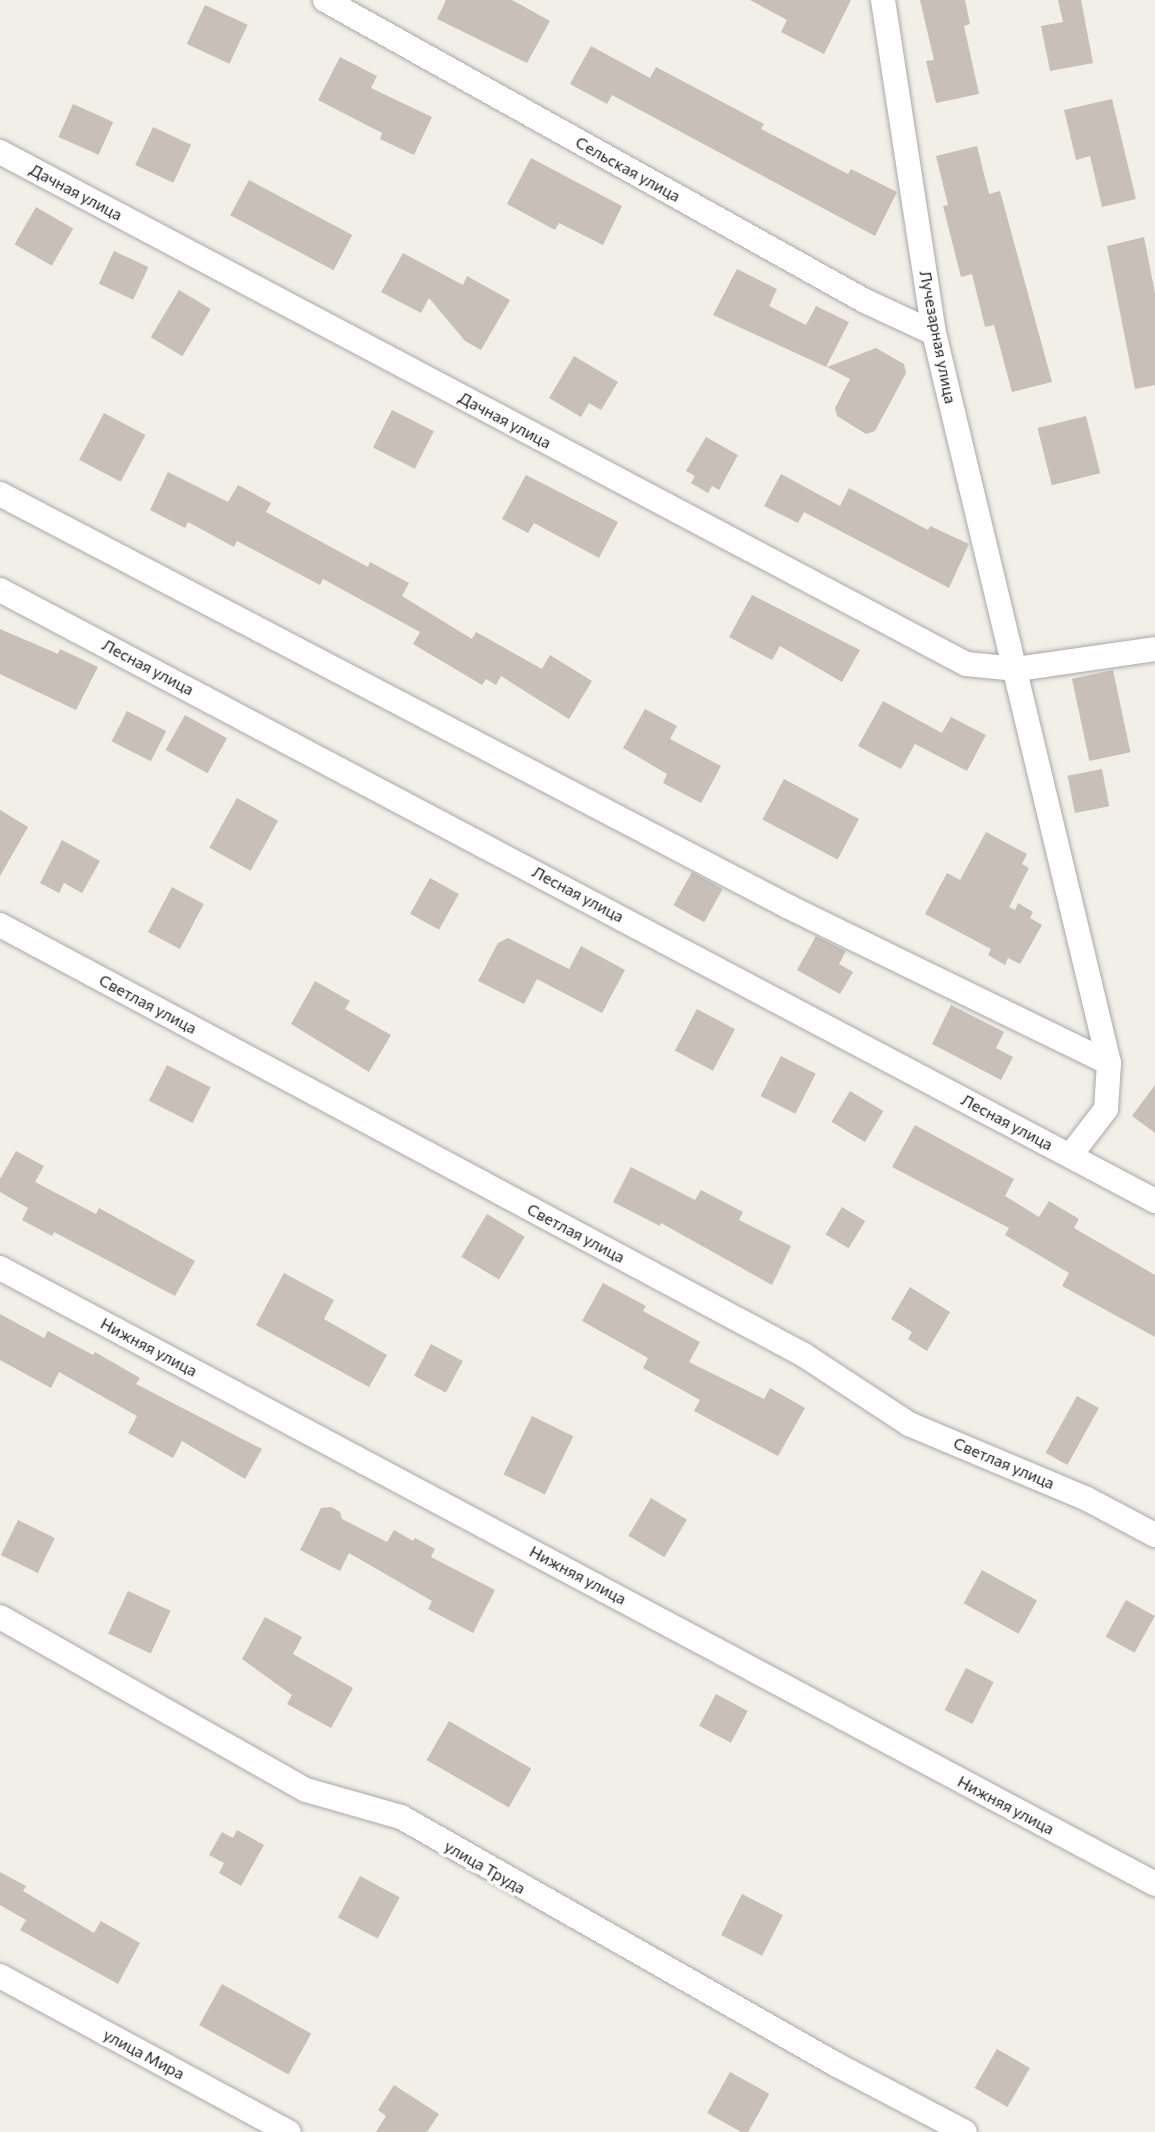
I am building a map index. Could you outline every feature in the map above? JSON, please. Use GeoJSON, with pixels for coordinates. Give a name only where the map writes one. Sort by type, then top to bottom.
{"type":"FeatureCollection","features":[{"type":"Feature","properties":{"kind":"street","name":"Сельская улица"},"geometry":{"type":"LineString","coordinates":[[325,0],[865,301],[934,333]]}},
{"type":"Feature","properties":{"kind":"street","name":"Лучезарная улица"},"geometry":{"type":"LineString","coordinates":[[883,0],[934,333],[1017,669],[1109,1063],[1106,1109],[1070,1156]]}},
{"type":"Feature","properties":{"kind":"street","name":"Дачная улица"},"geometry":{"type":"LineString","coordinates":[[0,152],[966,664],[1017,669],[1155,649]]}},
{"type":"Feature","properties":{"kind":"street"},"geometry":{"type":"LineString","coordinates":[[0,494],[789,907],[1109,1063]]}},
{"type":"Feature","properties":{"kind":"street","name":"Лесная улица"},"geometry":{"type":"LineString","coordinates":[[0,590],[1155,1201]]}},
{"type":"Feature","properties":{"kind":"street","name":"Светлая улица"},"geometry":{"type":"LineString","coordinates":[[0,925],[804,1355],[909,1424],[1087,1499],[1155,1535]]}},
{"type":"Feature","properties":{"kind":"street","name":"Нижняя улица"},"geometry":{"type":"LineString","coordinates":[[0,1268],[1155,1884]]}},
{"type":"Feature","properties":{"kind":"street","name":"улица Труда"},"geometry":{"type":"LineString","coordinates":[[0,1617],[306,1790],[401,1817],[816,2054],[964,2132]]}},
{"type":"Feature","properties":{"kind":"street","name":"улица Мира"},"geometry":{"type":"LineString","coordinates":[[0,1976],[288,2132]]}},
{"type":"Feature","properties":{"kind":"building"},"geometry":{"type":"Polygon","coordinates":[[[446,0],[512,0],[550,21],[527,63],[437,19],[446,0]]]}},
{"type":"Feature","properties":{"kind":"building"},"geometry":{"type":"Polygon","coordinates":[[[750,0],[851,0],[824,54],[781,32],[787,20],[750,0]]]}},
{"type":"Feature","properties":{"kind":"building"},"geometry":{"type":"Polygon","coordinates":[[[920,0],[965,0],[970,24],[964,26],[979,94],[936,103],[926,61],[934,60],[920,0]]]}},
{"type":"Feature","properties":{"kind":"building"},"geometry":{"type":"Polygon","coordinates":[[[1058,0],[1081,0],[1093,63],[1050,71],[1041,26],[1063,22],[1058,0]]]}},
{"type":"Feature","properties":{"kind":"building"},"geometry":{"type":"Polygon","coordinates":[[[205,5],[248,25],[229,64],[187,44],[205,5]]]}},
{"type":"Feature","properties":{"kind":"building"},"geometry":{"type":"Polygon","coordinates":[[[591,46],[650,78],[656,67],[764,124],[761,129],[848,174],[851,169],[897,192],[875,236],[612,95],[607,104],[570,84],[591,46]]]}},
{"type":"Feature","properties":{"kind":"building"},"geometry":{"type":"Polygon","coordinates":[[[340,57],[377,76],[371,88],[432,117],[414,155],[380,139],[382,133],[318,100],[340,57]]]}},
{"type":"Feature","properties":{"kind":"building"},"geometry":{"type":"Polygon","coordinates":[[[1112,99],[1136,199],[1102,207],[1090,156],[1076,160],[1064,110],[1112,99]]]}},
{"type":"Feature","properties":{"kind":"building"},"geometry":{"type":"Polygon","coordinates":[[[73,104],[113,122],[99,155],[58,137],[73,104]]]}},
{"type":"Feature","properties":{"kind":"building"},"geometry":{"type":"Polygon","coordinates":[[[153,127],[191,145],[173,183],[135,165],[153,127]]]}},
{"type":"Feature","properties":{"kind":"building"},"geometry":{"type":"Polygon","coordinates":[[[977,146],[989,194],[1000,191],[1052,382],[1012,392],[994,325],[985,327],[972,274],[961,277],[943,206],[948,205],[936,156],[977,146]]]}},
{"type":"Feature","properties":{"kind":"building"},"geometry":{"type":"Polygon","coordinates":[[[531,158],[622,206],[603,245],[559,223],[555,230],[507,204],[531,158]]]}},
{"type":"Feature","properties":{"kind":"building"},"geometry":{"type":"Polygon","coordinates":[[[249,180],[352,235],[334,270],[230,215],[249,180]]]}},
{"type":"Feature","properties":{"kind":"building"},"geometry":{"type":"Polygon","coordinates":[[[36,207],[73,228],[52,266],[14,244],[36,207]]]}},
{"type":"Feature","properties":{"kind":"building"},"geometry":{"type":"Polygon","coordinates":[[[1144,237],[1155,293],[1155,385],[1135,389],[1107,246],[1144,237]]]}},
{"type":"Feature","properties":{"kind":"building"},"geometry":{"type":"Polygon","coordinates":[[[114,251],[148,267],[133,300],[99,284],[114,251]]]}},
{"type":"Feature","properties":{"kind":"building"},"geometry":{"type":"Polygon","coordinates":[[[403,253],[463,285],[467,276],[510,300],[481,350],[465,341],[429,298],[421,313],[381,292],[403,253]]]}},
{"type":"Feature","properties":{"kind":"building"},"geometry":{"type":"Polygon","coordinates":[[[737,269],[777,289],[769,306],[806,325],[816,306],[849,322],[826,367],[713,315],[737,269]]]}},
{"type":"Feature","properties":{"kind":"building"},"geometry":{"type":"Polygon","coordinates":[[[179,290],[211,309],[182,356],[151,337],[179,290]]]}},
{"type":"Feature","properties":{"kind":"building"},"geometry":{"type":"Polygon","coordinates":[[[876,348],[904,364],[906,373],[875,431],[866,434],[837,416],[835,408],[850,379],[827,367],[876,348]]]}},
{"type":"Feature","properties":{"kind":"building"},"geometry":{"type":"Polygon","coordinates":[[[574,356],[618,382],[601,410],[589,403],[581,417],[549,398],[574,356]]]}},
{"type":"Feature","properties":{"kind":"building"},"geometry":{"type":"Polygon","coordinates":[[[392,410],[434,431],[415,469],[373,447],[392,410]]]}},
{"type":"Feature","properties":{"kind":"building"},"geometry":{"type":"Polygon","coordinates":[[[104,413],[145,435],[121,482],[79,460],[104,413]]]}},
{"type":"Feature","properties":{"kind":"building"},"geometry":{"type":"Polygon","coordinates":[[[1086,416],[1100,473],[1052,485],[1037,428],[1086,416]]]}},
{"type":"Feature","properties":{"kind":"building"},"geometry":{"type":"Polygon","coordinates":[[[706,437],[738,455],[719,490],[712,486],[708,493],[691,483],[695,476],[686,471],[706,437]]]}},
{"type":"Feature","properties":{"kind":"building"},"geometry":{"type":"Polygon","coordinates":[[[168,472],[228,502],[238,485],[271,503],[266,512],[368,567],[370,562],[409,583],[402,596],[472,639],[476,632],[542,669],[550,655],[592,681],[569,719],[501,676],[496,685],[486,679],[482,685],[413,644],[420,632],[323,579],[320,585],[237,541],[234,547],[188,522],[185,528],[150,510],[168,472]]]}},
{"type":"Feature","properties":{"kind":"building"},"geometry":{"type":"Polygon","coordinates":[[[781,474],[840,506],[849,488],[928,530],[930,526],[969,544],[949,588],[804,512],[798,523],[764,506],[781,474]]]}},
{"type":"Feature","properties":{"kind":"building"},"geometry":{"type":"Polygon","coordinates":[[[526,475],[618,522],[599,558],[534,523],[528,533],[502,519],[526,475]]]}},
{"type":"Feature","properties":{"kind":"building"},"geometry":{"type":"Polygon","coordinates":[[[752,595],[860,650],[842,682],[780,646],[772,660],[729,637],[752,595]]]}},
{"type":"Feature","properties":{"kind":"building"},"geometry":{"type":"Polygon","coordinates":[[[0,629],[58,654],[60,649],[98,667],[76,710],[0,674],[0,629]]]}},
{"type":"Feature","properties":{"kind":"building"},"geometry":{"type":"Polygon","coordinates":[[[1113,670],[1130,752],[1089,761],[1072,679],[1113,670]]]}},
{"type":"Feature","properties":{"kind":"building"},"geometry":{"type":"Polygon","coordinates":[[[883,701],[942,733],[951,717],[986,735],[967,771],[915,744],[901,769],[858,746],[883,701]]]}},
{"type":"Feature","properties":{"kind":"building"},"geometry":{"type":"Polygon","coordinates":[[[645,709],[677,726],[670,739],[721,766],[701,803],[663,783],[667,774],[623,748],[645,709]]]}},
{"type":"Feature","properties":{"kind":"building"},"geometry":{"type":"Polygon","coordinates":[[[127,711],[166,731],[151,761],[112,741],[127,711]]]}},
{"type":"Feature","properties":{"kind":"building"},"geometry":{"type":"Polygon","coordinates":[[[185,715],[227,738],[208,773],[166,750],[185,715]]]}},
{"type":"Feature","properties":{"kind":"building"},"geometry":{"type":"Polygon","coordinates":[[[1102,769],[1109,806],[1075,813],[1068,776],[1102,769]]]}},
{"type":"Feature","properties":{"kind":"building"},"geometry":{"type":"Polygon","coordinates":[[[784,779],[859,819],[837,860],[762,820],[784,779]]]}},
{"type":"Feature","properties":{"kind":"building"},"geometry":{"type":"Polygon","coordinates":[[[237,798],[278,821],[250,871],[209,848],[237,798]]]}},
{"type":"Feature","properties":{"kind":"building"},"geometry":{"type":"Polygon","coordinates":[[[0,810],[28,827],[0,876],[0,810]]]}},
{"type":"Feature","properties":{"kind":"building"},"geometry":{"type":"Polygon","coordinates":[[[986,832],[1027,854],[1022,864],[1029,868],[1009,907],[1015,910],[1018,903],[1033,912],[1030,918],[1042,925],[1020,964],[1008,958],[1005,965],[988,955],[991,949],[925,914],[947,873],[960,880],[986,832]]]}},
{"type":"Feature","properties":{"kind":"building"},"geometry":{"type":"Polygon","coordinates":[[[62,840],[100,861],[82,893],[64,883],[59,893],[40,883],[62,840]]]}},
{"type":"Feature","properties":{"kind":"building"},"geometry":{"type":"Polygon","coordinates":[[[692,872],[723,889],[704,922],[674,905],[692,872]]]}},
{"type":"Feature","properties":{"kind":"building"},"geometry":{"type":"Polygon","coordinates":[[[430,878],[459,894],[439,930],[410,914],[430,878]]]}},
{"type":"Feature","properties":{"kind":"building"},"geometry":{"type":"Polygon","coordinates":[[[172,887],[204,904],[180,949],[148,932],[172,887]]]}},
{"type":"Feature","properties":{"kind":"building"},"geometry":{"type":"Polygon","coordinates":[[[816,936],[846,951],[839,964],[853,972],[840,994],[797,970],[816,936]]]}},
{"type":"Feature","properties":{"kind":"building"},"geometry":{"type":"Polygon","coordinates":[[[508,938],[569,969],[581,946],[625,970],[602,1013],[537,979],[524,1004],[478,981],[498,943],[508,938]]]}},
{"type":"Feature","properties":{"kind":"building"},"geometry":{"type":"Polygon","coordinates":[[[315,981],[350,1001],[345,1009],[391,1035],[369,1072],[291,1024],[315,981]]]}},
{"type":"Feature","properties":{"kind":"building"},"geometry":{"type":"Polygon","coordinates":[[[951,1005],[1004,1032],[996,1048],[1013,1057],[1001,1080],[932,1044],[951,1005]]]}},
{"type":"Feature","properties":{"kind":"building"},"geometry":{"type":"Polygon","coordinates":[[[697,1009],[735,1029],[713,1071],[675,1050],[697,1009]]]}},
{"type":"Feature","properties":{"kind":"building"},"geometry":{"type":"Polygon","coordinates":[[[781,1056],[816,1074],[795,1114],[761,1096],[781,1056]]]}},
{"type":"Feature","properties":{"kind":"building"},"geometry":{"type":"Polygon","coordinates":[[[167,1065],[211,1087],[192,1123],[149,1101],[167,1065]]]}},
{"type":"Feature","properties":{"kind":"building"},"geometry":{"type":"Polygon","coordinates":[[[1155,1085],[1155,1133],[1132,1116],[1155,1085]]]}},
{"type":"Feature","properties":{"kind":"building"},"geometry":{"type":"Polygon","coordinates":[[[850,1091],[883,1111],[865,1142],[831,1122],[850,1091]]]}},
{"type":"Feature","properties":{"kind":"building"},"geometry":{"type":"Polygon","coordinates":[[[915,1125],[1014,1179],[1005,1196],[1039,1217],[1049,1201],[1079,1219],[1074,1228],[1155,1275],[1155,1337],[1062,1286],[1069,1273],[1005,1235],[1009,1228],[892,1167],[915,1125]]]}},
{"type":"Feature","properties":{"kind":"building"},"geometry":{"type":"Polygon","coordinates":[[[16,1151],[44,1166],[35,1182],[96,1214],[99,1208],[195,1261],[175,1296],[54,1232],[52,1236],[22,1220],[28,1208],[0,1192],[0,1179],[16,1151]]]}},
{"type":"Feature","properties":{"kind":"building"},"geometry":{"type":"Polygon","coordinates":[[[631,1167],[695,1200],[701,1190],[743,1212],[739,1220],[791,1246],[772,1285],[661,1223],[660,1226],[613,1202],[631,1167]]]}},
{"type":"Feature","properties":{"kind":"building"},"geometry":{"type":"Polygon","coordinates":[[[842,1207],[865,1221],[849,1248],[826,1234],[842,1207]]]}},
{"type":"Feature","properties":{"kind":"building"},"geometry":{"type":"Polygon","coordinates":[[[487,1214],[525,1237],[499,1280],[461,1257],[487,1214]]]}},
{"type":"Feature","properties":{"kind":"building"},"geometry":{"type":"Polygon","coordinates":[[[284,1273],[334,1300],[324,1319],[387,1355],[369,1387],[256,1325],[284,1273]]]}},
{"type":"Feature","properties":{"kind":"building"},"geometry":{"type":"Polygon","coordinates":[[[603,1283],[646,1306],[643,1311],[700,1342],[689,1362],[764,1399],[770,1388],[805,1408],[778,1456],[694,1411],[700,1400],[643,1368],[648,1358],[582,1321],[603,1283]]]}},
{"type":"Feature","properties":{"kind":"building"},"geometry":{"type":"Polygon","coordinates":[[[910,1287],[950,1312],[927,1351],[908,1339],[912,1332],[891,1319],[910,1287]]]}},
{"type":"Feature","properties":{"kind":"building"},"geometry":{"type":"Polygon","coordinates":[[[0,1314],[44,1338],[48,1331],[93,1355],[95,1352],[140,1378],[136,1384],[262,1449],[245,1479],[182,1441],[173,1458],[128,1433],[137,1416],[59,1372],[51,1388],[0,1360],[0,1314]]]}},
{"type":"Feature","properties":{"kind":"building"},"geometry":{"type":"Polygon","coordinates":[[[431,1344],[463,1361],[446,1393],[414,1376],[431,1344]]]}},
{"type":"Feature","properties":{"kind":"building"},"geometry":{"type":"Polygon","coordinates":[[[1077,1396],[1099,1408],[1067,1465],[1045,1453],[1077,1396]]]}},
{"type":"Feature","properties":{"kind":"building"},"geometry":{"type":"Polygon","coordinates":[[[532,1416],[573,1436],[545,1495],[504,1474],[532,1416]]]}},
{"type":"Feature","properties":{"kind":"building"},"geometry":{"type":"Polygon","coordinates":[[[651,1498],[687,1520],[664,1557],[628,1536],[651,1498]]]}},
{"type":"Feature","properties":{"kind":"building"},"geometry":{"type":"Polygon","coordinates":[[[331,1507],[340,1512],[342,1519],[387,1542],[394,1530],[413,1541],[415,1538],[435,1549],[431,1557],[495,1590],[473,1633],[428,1609],[432,1601],[349,1553],[340,1571],[300,1550],[321,1508],[331,1507]]]}},
{"type":"Feature","properties":{"kind":"building"},"geometry":{"type":"Polygon","coordinates":[[[18,1520],[55,1538],[38,1573],[1,1555],[18,1520]]]}},
{"type":"Feature","properties":{"kind":"building"},"geometry":{"type":"Polygon","coordinates":[[[982,1570],[1037,1601],[1019,1634],[964,1603],[982,1570]]]}},
{"type":"Feature","properties":{"kind":"building"},"geometry":{"type":"Polygon","coordinates":[[[128,1591],[171,1611],[151,1653],[108,1634],[128,1591]]]}},
{"type":"Feature","properties":{"kind":"building"},"geometry":{"type":"Polygon","coordinates":[[[1126,1600],[1155,1616],[1135,1653],[1106,1637],[1126,1600]]]}},
{"type":"Feature","properties":{"kind":"building"},"geometry":{"type":"Polygon","coordinates":[[[265,1617],[302,1637],[293,1654],[353,1688],[331,1728],[287,1704],[292,1695],[242,1659],[265,1617]]]}},
{"type":"Feature","properties":{"kind":"building"},"geometry":{"type":"Polygon","coordinates":[[[966,1668],[994,1682],[972,1724],[945,1710],[966,1668]]]}},
{"type":"Feature","properties":{"kind":"building"},"geometry":{"type":"Polygon","coordinates":[[[716,1694],[748,1711],[731,1743],[699,1726],[716,1694]]]}},
{"type":"Feature","properties":{"kind":"building"},"geometry":{"type":"Polygon","coordinates":[[[449,1721],[531,1768],[509,1807],[426,1760],[449,1721]]]}},
{"type":"Feature","properties":{"kind":"building"},"geometry":{"type":"Polygon","coordinates":[[[237,1830],[264,1845],[241,1886],[219,1873],[224,1863],[209,1855],[222,1832],[233,1838],[237,1830]]]}},
{"type":"Feature","properties":{"kind":"building"},"geometry":{"type":"Polygon","coordinates":[[[0,1872],[26,1886],[23,1891],[94,1933],[101,1921],[140,1943],[118,1984],[20,1930],[26,1920],[0,1905],[0,1872]]]}},
{"type":"Feature","properties":{"kind":"building"},"geometry":{"type":"Polygon","coordinates":[[[360,1876],[400,1897],[378,1939],[338,1917],[360,1876]]]}},
{"type":"Feature","properties":{"kind":"building"},"geometry":{"type":"Polygon","coordinates":[[[742,1894],[783,1915],[762,1956],[721,1935],[742,1894]]]}},
{"type":"Feature","properties":{"kind":"building"},"geometry":{"type":"Polygon","coordinates":[[[222,1984],[311,2033],[288,2075],[199,2025],[222,1984]]]}},
{"type":"Feature","properties":{"kind":"building"},"geometry":{"type":"Polygon","coordinates":[[[997,2049],[1030,2068],[1007,2107],[974,2088],[997,2049]]]}},
{"type":"Feature","properties":{"kind":"building"},"geometry":{"type":"Polygon","coordinates":[[[730,2072],[769,2094],[748,2132],[741,2132],[707,2113],[730,2072]]]}},
{"type":"Feature","properties":{"kind":"building"},"geometry":{"type":"Polygon","coordinates":[[[394,2085],[439,2114],[427,2132],[376,2132],[386,2116],[378,2110],[394,2085]]]}}]}
